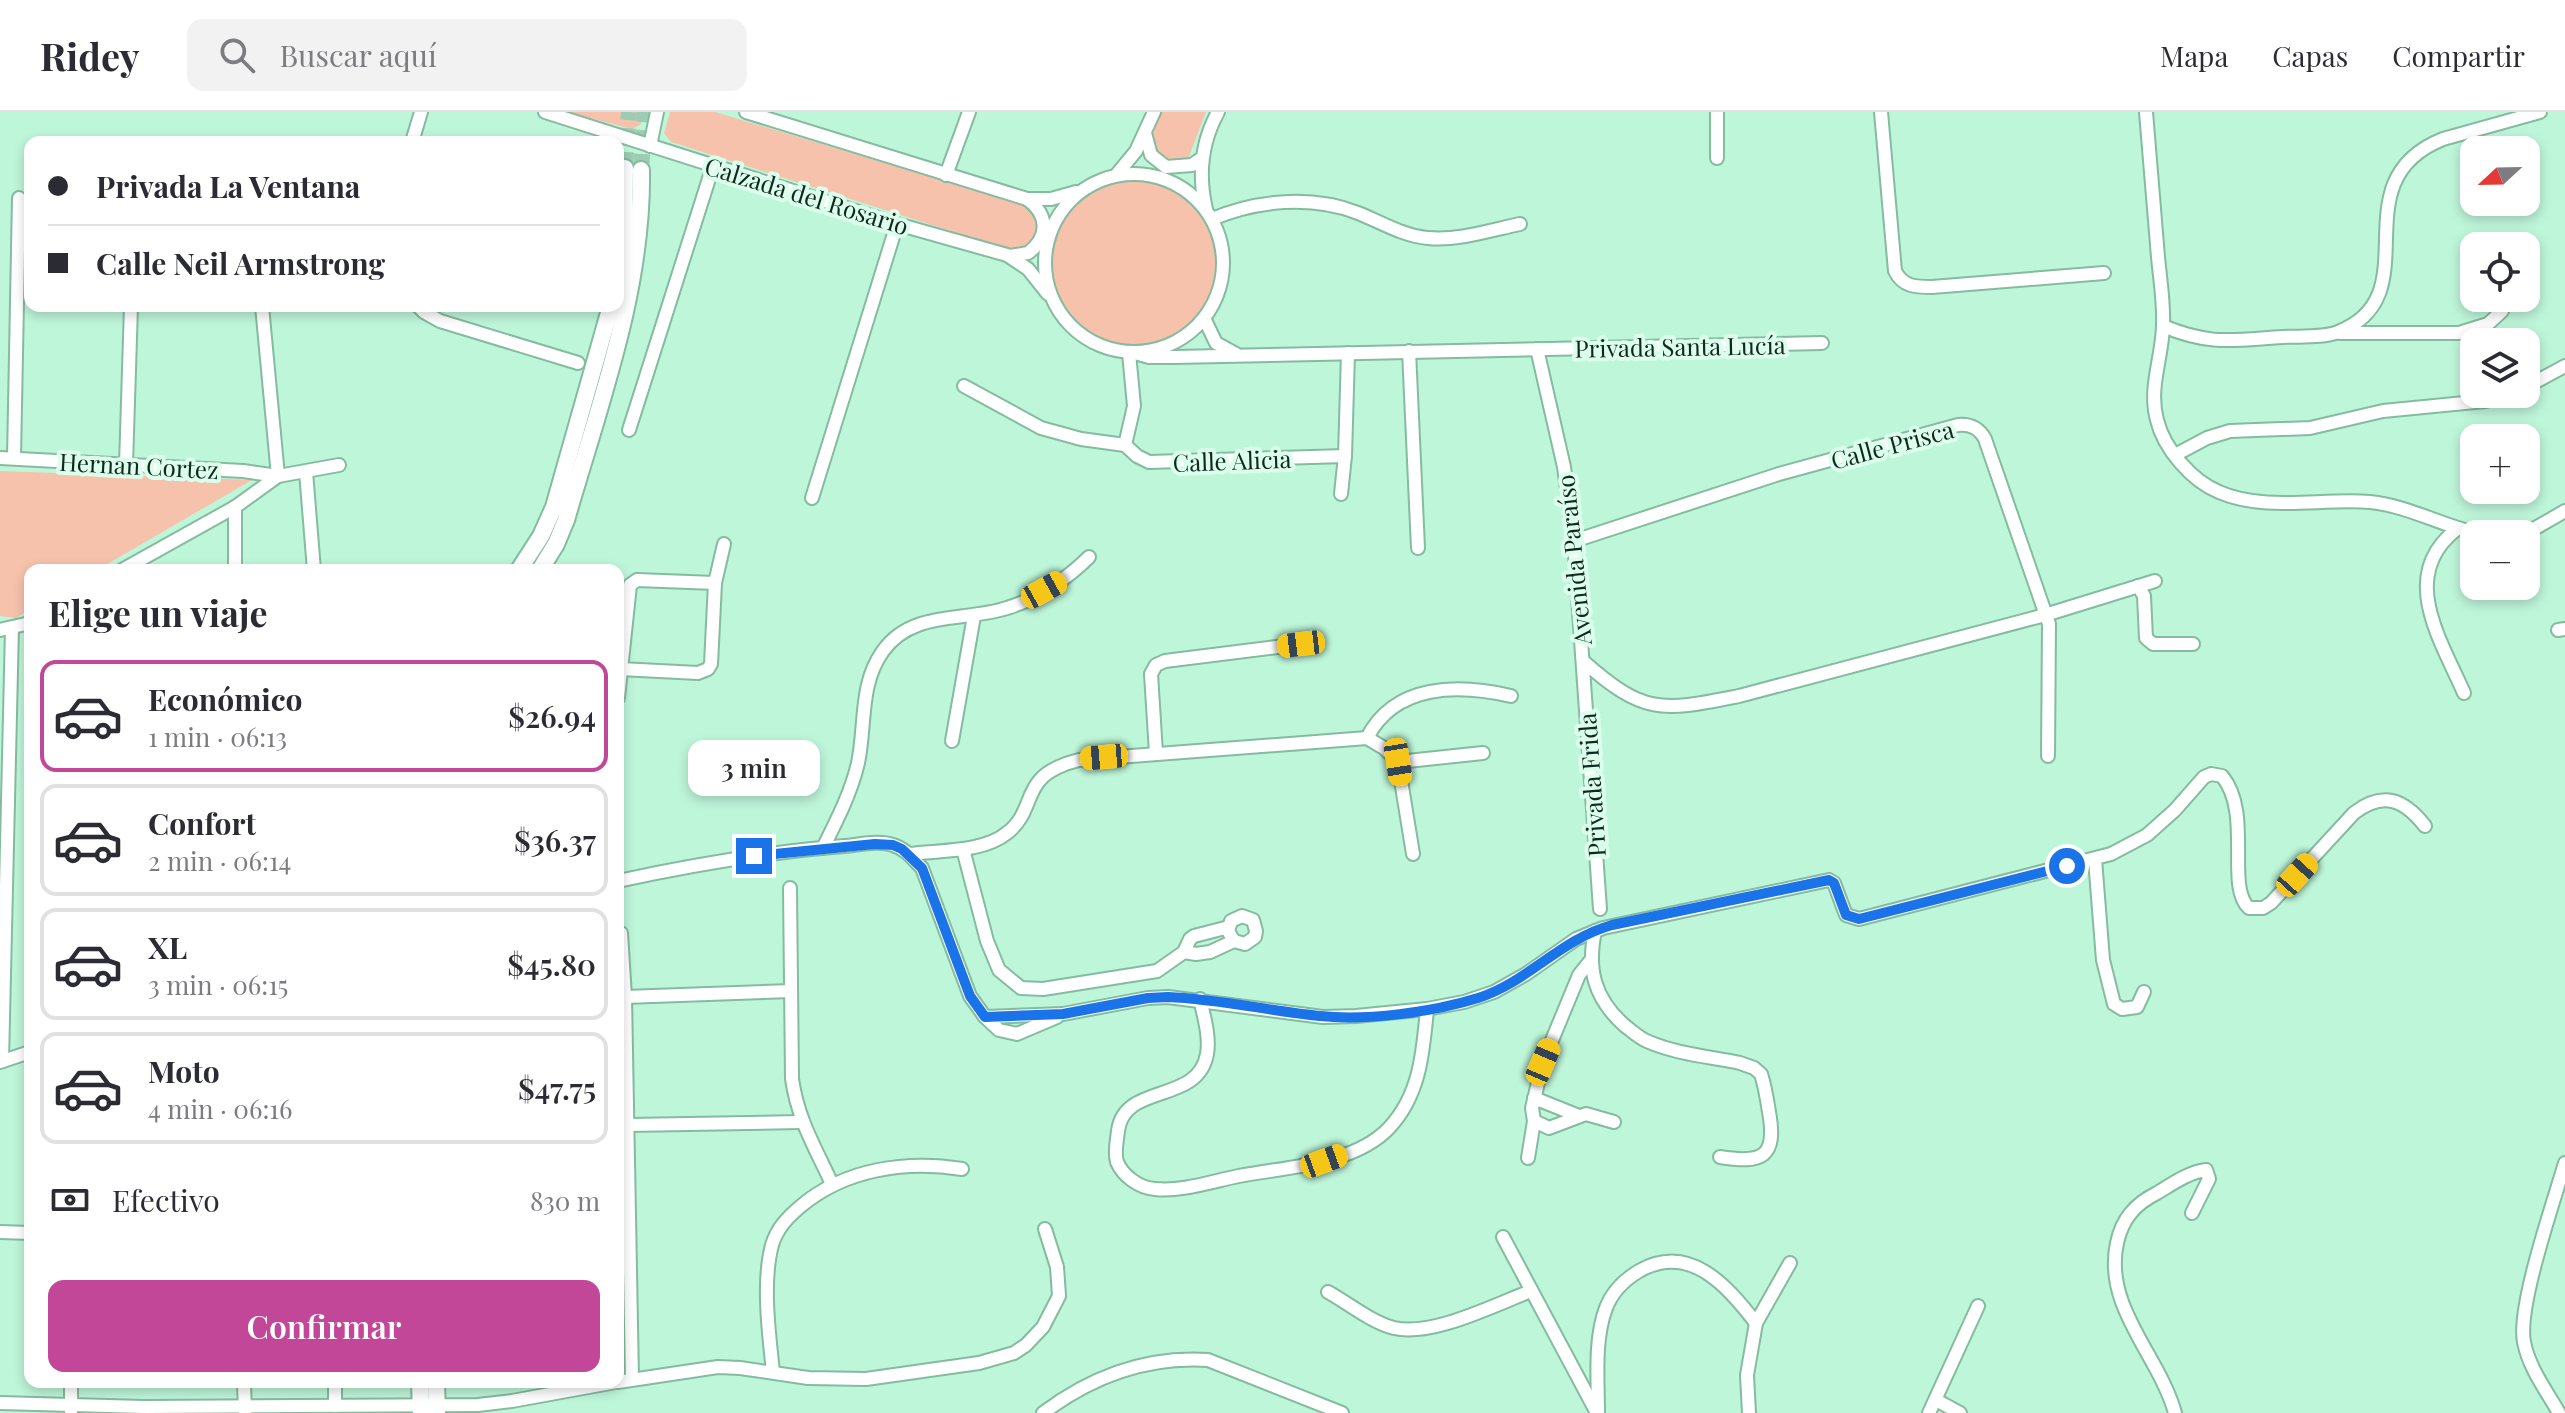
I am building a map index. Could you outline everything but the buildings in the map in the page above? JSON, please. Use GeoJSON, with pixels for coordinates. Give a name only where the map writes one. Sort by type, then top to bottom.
{"type":"FeatureCollection","features":[{"type":"Feature","properties":{"kind":"main road"},"geometry":{"type":"LineString","coordinates":[[544,564],[566,520],[625,314],[639,243],[633,169],[624,243]]}},
{"type":"Feature","properties":{"kind":"main road"},"geometry":{"type":"LineString","coordinates":[[524,564],[554,507],[609,312]]}},
{"type":"Feature","properties":{"kind":"main road"},"geometry":{"type":"LineString","coordinates":[[422,1388],[429,1409]]}},
{"type":"Feature","properties":{"kind":"main road"},"geometry":{"type":"LineString","coordinates":[[429,1409],[434,1388]]}},
{"type":"Feature","properties":{"kind":"street"},"geometry":{"type":"LineString","coordinates":[[414,136],[421,112]]}},
{"type":"Feature","properties":{"kind":"street","name":"Calzada del Rosario"},"geometry":{"type":"LineString","coordinates":[[545,112],[619,136]]}},
{"type":"Feature","properties":{"kind":"street"},"geometry":{"type":"LineString","coordinates":[[650,146],[657,112]]}},
{"type":"Feature","properties":{"kind":"street","name":"Calzada del Rosario"},"geometry":{"type":"LineString","coordinates":[[746,112],[1027,199],[1051,199],[1081,190]]}},
{"type":"Feature","properties":{"kind":"street"},"geometry":{"type":"LineString","coordinates":[[946,175],[969,112]]}},
{"type":"Feature","properties":{"kind":"street","name":"Calzada del Rosario"},"geometry":{"type":"LineString","coordinates":[[1053,301],[1046,271],[1049,241],[1061,213],[1081,190],[1094,181],[1117,174],[1136,151],[1154,112]]}},
{"type":"Feature","properties":{"kind":"street"},"geometry":{"type":"LineString","coordinates":[[1132,353],[1170,344],[1204,318],[1215,300],[1223,270],[1221,239],[1202,188],[1202,158],[1218,112]]}},
{"type":"Feature","properties":{"kind":"street"},"geometry":{"type":"LineString","coordinates":[[1717,112],[1717,158]]}},
{"type":"Feature","properties":{"kind":"street"},"geometry":{"type":"LineString","coordinates":[[1881,112],[1895,271],[1902,281],[1919,287],[2104,273]]}},
{"type":"Feature","properties":{"kind":"street"},"geometry":{"type":"LineString","coordinates":[[2146,112],[2163,326],[2154,396],[2157,420],[2175,455],[2203,483],[2239,498],[2267,502],[2352,501],[2388,505],[2460,530]]}},
{"type":"Feature","properties":{"kind":"street"},"geometry":{"type":"LineString","coordinates":[[2337,333],[2372,309],[2382,290],[2391,187],[2410,158],[2443,139],[2540,112]]}},
{"type":"Feature","properties":{"kind":"street"},"geometry":{"type":"LineString","coordinates":[[1145,133],[1151,155],[1166,167],[1192,165],[1202,158]]}},
{"type":"Feature","properties":{"kind":"street","name":"Calzada del Rosario"},"geometry":{"type":"LineString","coordinates":[[624,138],[897,224],[1007,255],[1035,275],[1061,316],[1084,339],[1098,347],[1132,353]]}},
{"type":"Feature","properties":{"kind":"street"},"geometry":{"type":"LineString","coordinates":[[629,430],[713,166]]}},
{"type":"Feature","properties":{"kind":"street"},"geometry":{"type":"LineString","coordinates":[[1117,174],[1138,174],[1167,181],[1193,197],[1210,215]]}},
{"type":"Feature","properties":{"kind":"street"},"geometry":{"type":"LineString","coordinates":[[14,458],[19,198]]}},
{"type":"Feature","properties":{"kind":"street"},"geometry":{"type":"LineString","coordinates":[[1007,255],[1028,253],[1043,237],[1042,215],[1027,199]]}},
{"type":"Feature","properties":{"kind":"street"},"geometry":{"type":"LineString","coordinates":[[1210,215],[1260,204],[1306,203],[1356,212],[1392,229],[1426,238],[1457,237],[1520,224]]}},
{"type":"Feature","properties":{"kind":"street"},"geometry":{"type":"LineString","coordinates":[[812,498],[897,224]]}},
{"type":"Feature","properties":{"kind":"street"},"geometry":{"type":"LineString","coordinates":[[126,465],[131,312]]}},
{"type":"Feature","properties":{"kind":"street"},"geometry":{"type":"LineString","coordinates":[[263,312],[278,476]]}},
{"type":"Feature","properties":{"kind":"street"},"geometry":{"type":"LineString","coordinates":[[427,312],[440,321],[578,363]]}},
{"type":"Feature","properties":{"kind":"street"},"geometry":{"type":"LineString","coordinates":[[2163,326],[2190,337],[2221,341],[2337,333],[2459,333],[2488,324],[2501,312]]}},
{"type":"Feature","properties":{"kind":"street"},"geometry":{"type":"LineString","coordinates":[[1204,318],[1216,343],[1239,356]]}},
{"type":"Feature","properties":{"kind":"street","name":"Privada Santa Lucía"},"geometry":{"type":"LineString","coordinates":[[1537,349],[1822,343]]}},
{"type":"Feature","properties":{"kind":"street"},"geometry":{"type":"LineString","coordinates":[[1132,353],[1157,358],[1537,349]]}},
{"type":"Feature","properties":{"kind":"street","name":"Avenida Paraíso"},"geometry":{"type":"LineString","coordinates":[[1537,349],[1564,467],[1574,541],[1583,661],[1605,680],[1642,703],[1690,705],[1739,696],[2045,615],[2155,581]]}},
{"type":"Feature","properties":{"kind":"street"},"geometry":{"type":"LineString","coordinates":[[1409,351],[1418,548]]}},
{"type":"Feature","properties":{"kind":"street"},"geometry":{"type":"LineString","coordinates":[[1125,445],[1134,406],[1132,353]]}},
{"type":"Feature","properties":{"kind":"street"},"geometry":{"type":"LineString","coordinates":[[1341,494],[1348,353]]}},
{"type":"Feature","properties":{"kind":"street"},"geometry":{"type":"LineString","coordinates":[[2540,379],[2565,366]]}},
{"type":"Feature","properties":{"kind":"street","name":"Calle Alicia"},"geometry":{"type":"LineString","coordinates":[[964,386],[1041,428],[1081,439],[1125,445],[1149,462],[1345,456]]}},
{"type":"Feature","properties":{"kind":"street"},"geometry":{"type":"LineString","coordinates":[[2175,455],[2207,438],[2230,431],[2310,428],[2383,411],[2460,403]]}},
{"type":"Feature","properties":{"kind":"street","name":"Calle Prisca"},"geometry":{"type":"LineString","coordinates":[[1574,541],[1779,474],[1958,425],[1978,429],[1985,439],[2049,624],[2048,756]]}},
{"type":"Feature","properties":{"kind":"street","name":"Hernan Cortez"},"geometry":{"type":"LineString","coordinates":[[0,458],[243,471],[278,476]]}},
{"type":"Feature","properties":{"kind":"street"},"geometry":{"type":"LineString","coordinates":[[134,564],[235,507],[278,476],[339,465]]}},
{"type":"Feature","properties":{"kind":"street"},"geometry":{"type":"LineString","coordinates":[[306,472],[314,564]]}},
{"type":"Feature","properties":{"kind":"street"},"geometry":{"type":"LineString","coordinates":[[235,507],[235,564]]}},
{"type":"Feature","properties":{"kind":"street"},"geometry":{"type":"LineString","coordinates":[[2540,525],[2565,511]]}},
{"type":"Feature","properties":{"kind":"street"},"geometry":{"type":"LineString","coordinates":[[2457,529],[2440,544],[2431,562],[2426,600],[2431,619],[2464,693]]}},
{"type":"Feature","properties":{"kind":"street"},"geometry":{"type":"LineString","coordinates":[[624,669],[698,673],[708,669],[711,664],[715,583],[724,544]]}},
{"type":"Feature","properties":{"kind":"street"},"geometry":{"type":"LineString","coordinates":[[823,848],[851,788],[859,760],[870,676],[885,648],[899,633],[921,623],[974,616],[1028,600],[1060,581],[1089,557]]}},
{"type":"Feature","properties":{"kind":"street"},"geometry":{"type":"LineString","coordinates":[[624,629],[628,589],[633,581],[715,583]]}},
{"type":"Feature","properties":{"kind":"street"},"geometry":{"type":"LineString","coordinates":[[2138,586],[2144,596],[2146,638],[2153,644],[2193,644]]}},
{"type":"Feature","properties":{"kind":"street"},"geometry":{"type":"LineString","coordinates":[[952,741],[974,616]]}},
{"type":"Feature","properties":{"kind":"street"},"geometry":{"type":"LineString","coordinates":[[6,629],[1,1062],[24,1054]]}},
{"type":"Feature","properties":{"kind":"street"},"geometry":{"type":"LineString","coordinates":[[1156,753],[1151,674],[1156,665],[1165,661],[1301,644]]}},
{"type":"Feature","properties":{"kind":"street","name":"Privada Frida"},"geometry":{"type":"LineString","coordinates":[[1583,661],[1600,909]]}},
{"type":"Feature","properties":{"kind":"street"},"geometry":{"type":"LineString","coordinates":[[1367,738],[1385,712],[1421,693],[1472,688],[1511,696]]}},
{"type":"Feature","properties":{"kind":"street"},"geometry":{"type":"LineString","coordinates":[[909,854],[963,849],[1006,834],[1026,811],[1039,780],[1069,762],[1367,738],[1384,748],[1398,762],[1413,854]]}},
{"type":"Feature","properties":{"kind":"street"},"geometry":{"type":"LineString","coordinates":[[1398,762],[1483,753]]}},
{"type":"Feature","properties":{"kind":"street"},"geometry":{"type":"LineString","coordinates":[[624,880],[711,862],[823,848],[886,844],[909,854],[922,868],[970,996],[985,1017],[1063,1014],[1148,998],[1200,999],[1323,1017],[1427,1009],[1464,1002],[1494,992],[1576,939],[1599,929],[1829,880],[1834,883],[1846,915],[1859,919],[2095,859],[2147,835],[2175,810],[2204,777],[2211,774],[2222,776],[2234,794],[2241,898],[2247,907],[2255,910],[2263,908],[2279,895],[2354,813],[2371,802],[2381,800],[2402,804],[2425,826]]}},
{"type":"Feature","properties":{"kind":"street"},"geometry":{"type":"LineString","coordinates":[[963,849],[987,941],[999,970],[1021,988],[1043,989],[1157,971],[1184,952],[1194,936],[1229,927]]}},
{"type":"Feature","properties":{"kind":"street"},"geometry":{"type":"LineString","coordinates":[[2095,859],[2103,960],[2114,1004],[2122,1009],[2137,1007],[2144,992]]}},
{"type":"Feature","properties":{"kind":"street"},"geometry":{"type":"LineString","coordinates":[[790,888],[792,1079],[801,1122],[832,1184]]}},
{"type":"Feature","properties":{"kind":"street"},"geometry":{"type":"LineString","coordinates":[[1248,917],[1256,925],[1251,942],[1234,941],[1229,935],[1231,921],[1248,917]]}},
{"type":"Feature","properties":{"kind":"street"},"geometry":{"type":"LineString","coordinates":[[1599,929],[1591,960],[1596,990],[1604,1004],[1634,1033],[1660,1046],[1750,1066],[1761,1074],[1772,1131],[1771,1143],[1757,1158],[1720,1157]]}},
{"type":"Feature","properties":{"kind":"street"},"geometry":{"type":"LineString","coordinates":[[1184,952],[1210,952],[1234,941]]}},
{"type":"Feature","properties":{"kind":"street"},"geometry":{"type":"LineString","coordinates":[[1528,1158],[1534,1098],[1543,1062],[1579,975],[1591,960]]}},
{"type":"Feature","properties":{"kind":"street"},"geometry":{"type":"LineString","coordinates":[[624,981],[628,1125],[624,1234],[632,1379]]}},
{"type":"Feature","properties":{"kind":"street"},"geometry":{"type":"LineString","coordinates":[[625,997],[791,991]]}},
{"type":"Feature","properties":{"kind":"street"},"geometry":{"type":"LineString","coordinates":[[1200,999],[1208,1052],[1199,1074],[1179,1088],[1134,1103],[1124,1111],[1119,1123],[1118,1164],[1129,1178],[1144,1187],[1181,1187],[1324,1161],[1378,1137],[1389,1128],[1413,1093],[1422,1059],[1427,1009]]}},
{"type":"Feature","properties":{"kind":"street"},"geometry":{"type":"LineString","coordinates":[[1534,1098],[1579,1116]]}},
{"type":"Feature","properties":{"kind":"street"},"geometry":{"type":"LineString","coordinates":[[1534,1121],[1549,1128],[1586,1114],[1614,1122]]}},
{"type":"Feature","properties":{"kind":"street"},"geometry":{"type":"LineString","coordinates":[[628,1125],[801,1122]]}},
{"type":"Feature","properties":{"kind":"street"},"geometry":{"type":"LineString","coordinates":[[2559,1413],[2532,1366],[2523,1337],[2523,1318],[2565,1163]]}},
{"type":"Feature","properties":{"kind":"street"},"geometry":{"type":"LineString","coordinates":[[773,1372],[768,1300],[771,1247],[781,1225],[815,1194],[832,1184],[876,1170],[940,1166],[962,1169]]}},
{"type":"Feature","properties":{"kind":"street"},"geometry":{"type":"LineString","coordinates":[[2175,1413],[2161,1376],[2123,1308],[2115,1279],[2114,1257],[2120,1229],[2132,1210],[2158,1192],[2206,1170],[2209,1179],[2192,1213]]}},
{"type":"Feature","properties":{"kind":"street"},"geometry":{"type":"LineString","coordinates":[[624,1381],[718,1367],[808,1378],[866,1379],[979,1363],[1014,1353],[1043,1327],[1059,1296],[1057,1267],[1045,1229]]}},
{"type":"Feature","properties":{"kind":"street"},"geometry":{"type":"LineString","coordinates":[[0,1232],[24,1233]]}},
{"type":"Feature","properties":{"kind":"street"},"geometry":{"type":"LineString","coordinates":[[1503,1237],[1598,1413]]}},
{"type":"Feature","properties":{"kind":"street"},"geometry":{"type":"LineString","coordinates":[[1598,1413],[1598,1361],[1606,1306],[1629,1277],[1647,1266],[1664,1261],[1683,1263],[1702,1270],[1721,1283],[1756,1323]]}},
{"type":"Feature","properties":{"kind":"street"},"geometry":{"type":"LineString","coordinates":[[1749,1413],[1747,1375],[1756,1323],[1790,1263]]}},
{"type":"Feature","properties":{"kind":"street"},"geometry":{"type":"LineString","coordinates":[[1328,1292],[1383,1324],[1412,1329],[1436,1325],[1531,1291]]}},
{"type":"Feature","properties":{"kind":"street"},"geometry":{"type":"LineString","coordinates":[[1929,1413],[1978,1306]]}},
{"type":"Feature","properties":{"kind":"street"},"geometry":{"type":"LineString","coordinates":[[1043,1413],[1088,1383],[1105,1376],[1168,1361],[1193,1359],[1208,1360],[1342,1413]]}},
{"type":"Feature","properties":{"kind":"street"},"geometry":{"type":"LineString","coordinates":[[71,1388],[71,1410]]}},
{"type":"Feature","properties":{"kind":"street"},"geometry":{"type":"LineString","coordinates":[[244,1388],[245,1410]]}},
{"type":"Feature","properties":{"kind":"street"},"geometry":{"type":"LineString","coordinates":[[335,1388],[335,1406]]}},
{"type":"Feature","properties":{"kind":"street"},"geometry":{"type":"LineString","coordinates":[[0,1403],[71,1410],[245,1410],[335,1406],[429,1409],[512,1401],[584,1388]]}},
{"type":"Feature","properties":{"kind":"street"},"geometry":{"type":"LineString","coordinates":[[1936,1400],[1960,1413]]}},
{"type":"Feature","properties":{"kind":"shaded area"},"geometry":{"type":"Polygon","coordinates":[[[566,112],[647,112],[640,125],[632,129],[566,112]]]}},
{"type":"Feature","properties":{"kind":"shaded area"},"geometry":{"type":"Polygon","coordinates":[[[670,112],[715,112],[1029,206],[1038,230],[1030,245],[1008,249],[671,142],[664,133],[670,112]]]}},
{"type":"Feature","properties":{"kind":"shaded area"},"geometry":{"type":"Polygon","coordinates":[[[1160,112],[1206,112],[1188,159],[1180,164],[1160,160],[1150,142],[1160,112]]]}},
{"type":"Feature","properties":{"kind":"shaded area"},"geometry":{"type":"Polygon","coordinates":[[[1135,180],[1167,187],[1194,204],[1211,231],[1218,263],[1211,295],[1194,322],[1167,339],[1135,346],[1103,339],[1076,322],[1059,295],[1052,263],[1059,231],[1076,204],[1103,187],[1135,180]]]}},
{"type":"Feature","properties":{"kind":"shaded area"},"geometry":{"type":"Polygon","coordinates":[[[0,471],[252,480],[107,564],[24,564],[24,613],[16,618],[0,616],[0,471]]]}},
{"type":"Feature","properties":{"kind":"tunnel"},"geometry":{"type":"LineString","coordinates":[[625,168],[629,112]]}},
{"type":"Feature","properties":{"kind":"tunnel"},"geometry":{"type":"LineString","coordinates":[[641,170],[645,112]]}},
{"type":"Feature","properties":{"kind":"route"},"geometry":{"type":"LineString","coordinates":[[754,856],[875,844],[902,849],[922,868],[970,996],[985,1017],[1063,1014],[1168,997],[1323,1017],[1427,1009],[1494,992],[1582,936],[1612,925],[1829,880],[1834,883],[1846,915],[1859,919],[2067,866]]}}]}
